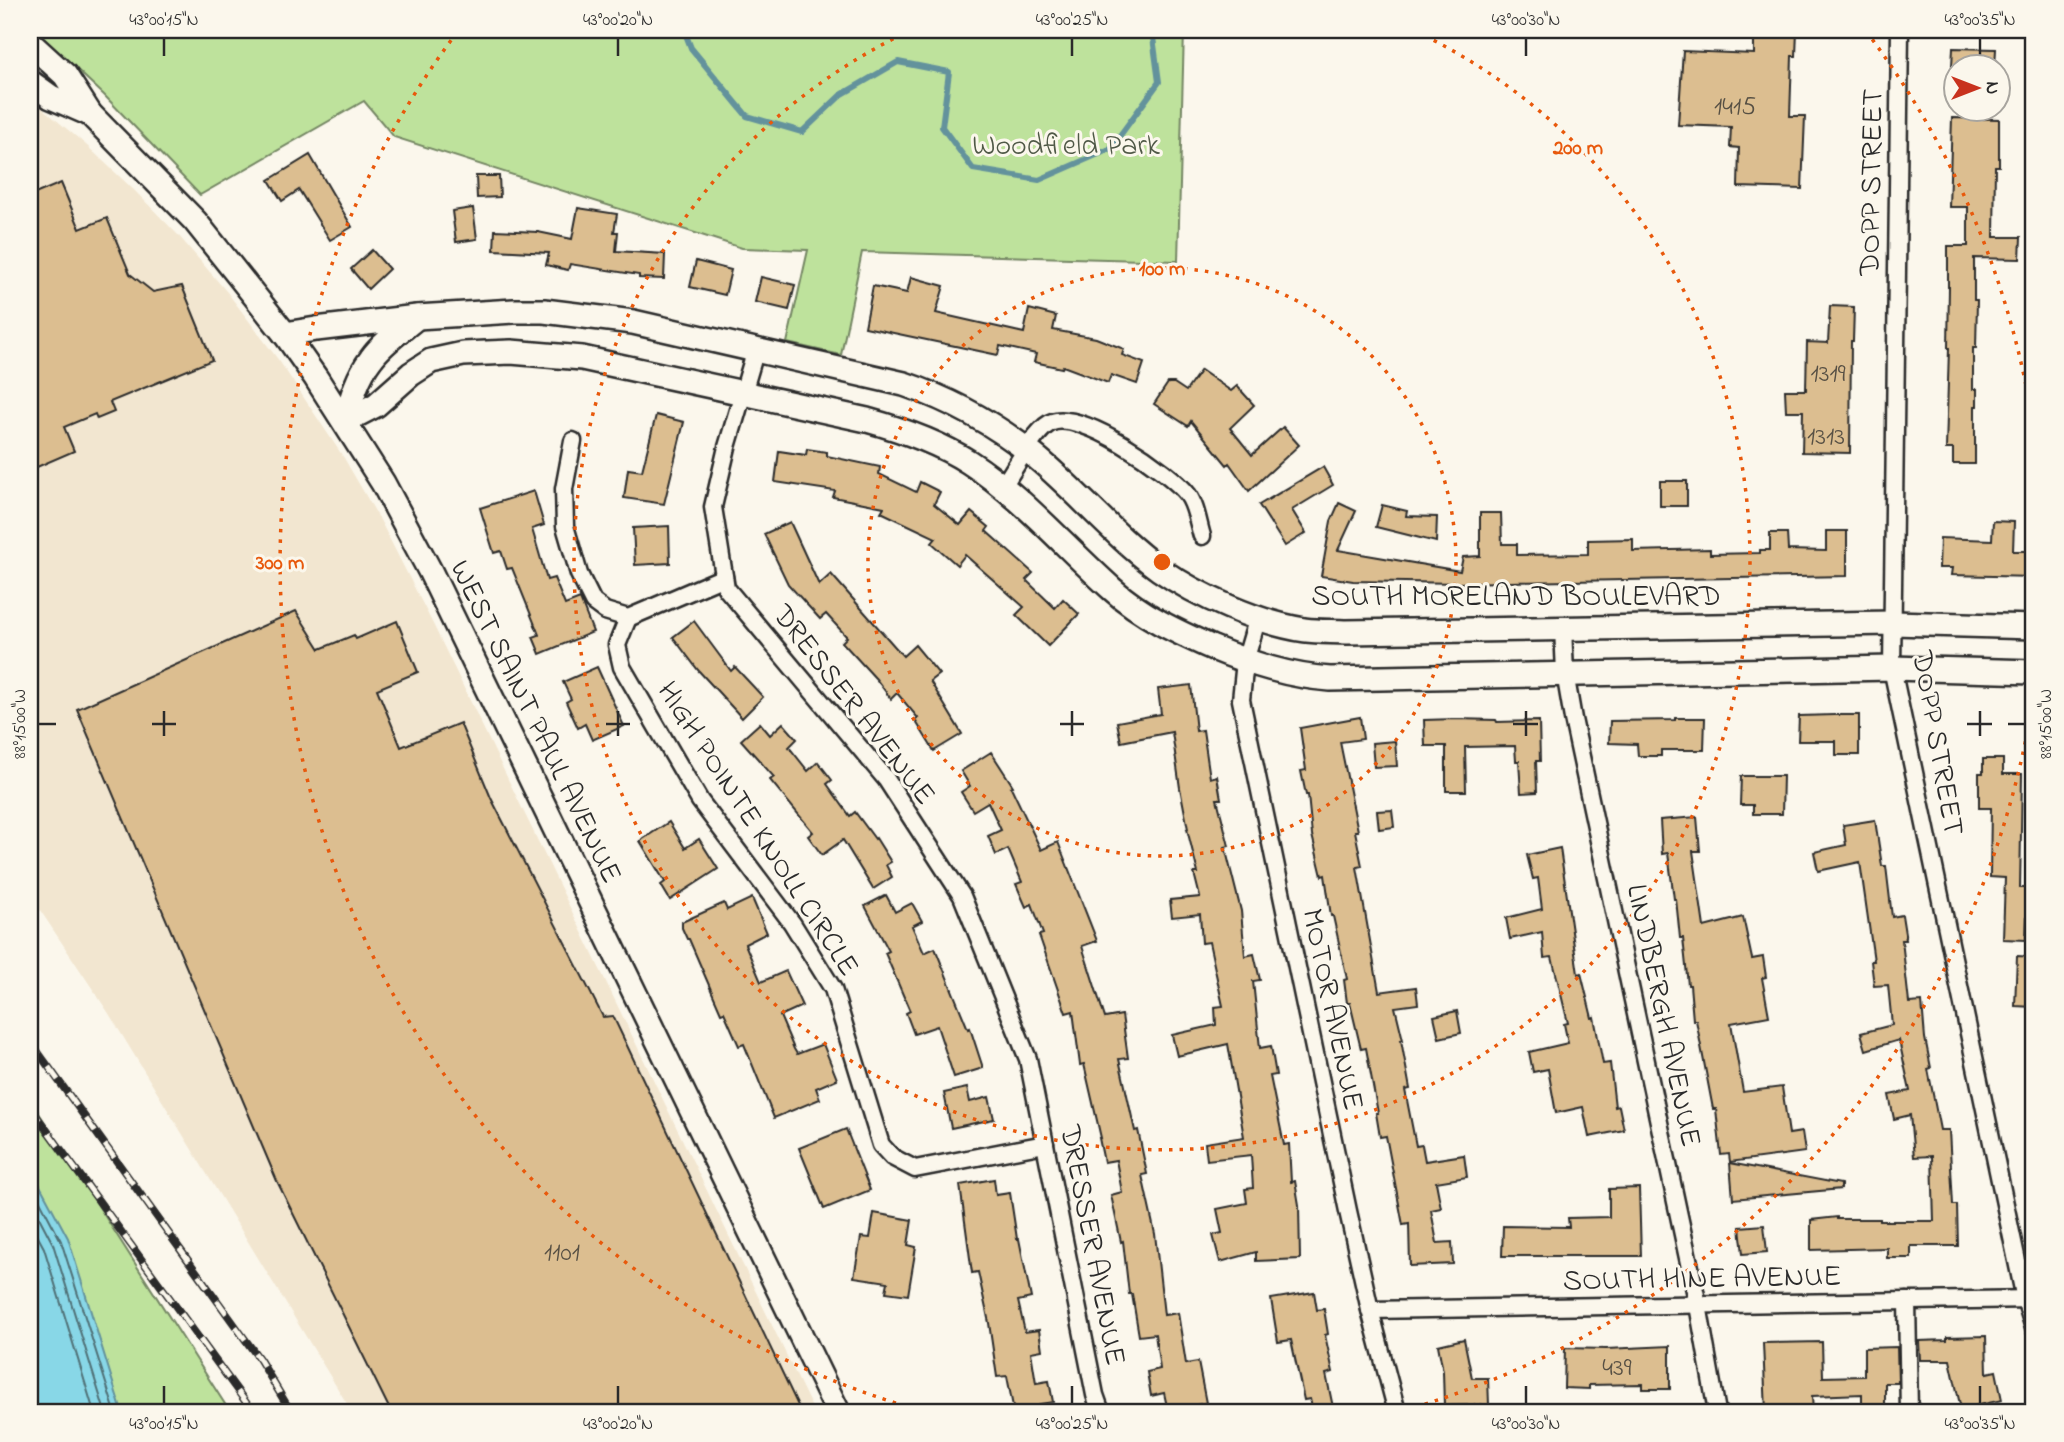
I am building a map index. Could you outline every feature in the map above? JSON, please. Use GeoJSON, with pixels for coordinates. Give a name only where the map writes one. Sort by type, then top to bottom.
{"type":"FeatureCollection","features":[{"type":"Feature","properties":{"kind":"street","name":"DOPP STREET"},"geometry":{"type":"LineString","coordinates":[[1900,30],[1892,668],[2030,1299],[2034,1328]]}},
{"type":"Feature","properties":{"kind":"street","name":"WEST SAINT PAUL AVENUE"},"geometry":{"type":"LineString","coordinates":[[30,43],[65,75],[90,114],[195,221],[285,334],[345,421],[383,483],[430,571],[838,1412]]}},
{"type":"Feature","properties":{"kind":"street","name":"WEST SAINT PAUL AVENUE"},"geometry":{"type":"LineString","coordinates":[[30,82],[51,97],[90,114]]}},
{"type":"Feature","properties":{"kind":"street","name":"SOUTH MORELAND BOULEVARD"},"geometry":{"type":"LineString","coordinates":[[285,334],[417,317],[544,311],[634,322],[874,375],[931,393],[997,427],[1027,450],[1160,570],[1232,610],[1307,630],[1347,632],[1892,623],[2034,627]]}},
{"type":"Feature","properties":{"kind":"street"},"geometry":{"type":"LineString","coordinates":[[481,313],[485,353]]}},
{"type":"Feature","properties":{"kind":"street"},"geometry":{"type":"LineString","coordinates":[[345,421],[355,389],[371,359],[417,317]]}},
{"type":"Feature","properties":{"kind":"street","name":"DRESSER AVENUE"},"geometry":{"type":"LineString","coordinates":[[756,349],[712,507],[726,588],[886,779],[962,896],[1028,1059],[1101,1412]]}},
{"type":"Feature","properties":{"kind":"street"},"geometry":{"type":"LineString","coordinates":[[345,421],[376,405],[411,374],[432,361],[463,354],[511,352],[582,358],[867,420],[928,440],[968,461],[1002,488],[1115,592],[1156,621],[1175,632],[1245,661],[1306,677],[1892,668],[2034,672]]}},
{"type":"Feature","properties":{"kind":"street"},"geometry":{"type":"LineString","coordinates":[[1002,488],[1042,429],[1056,421],[1080,424],[1137,452],[1176,482],[1190,498],[1202,536]]}},
{"type":"Feature","properties":{"kind":"street"},"geometry":{"type":"LineString","coordinates":[[573,441],[565,489],[565,526],[579,574],[593,602],[605,611],[628,618],[724,577]]}},
{"type":"Feature","properties":{"kind":"street","name":"MOTOR AVENUE"},"geometry":{"type":"LineString","coordinates":[[1258,617],[1245,661],[1241,700],[1246,729],[1370,1310],[1397,1412]]}},
{"type":"Feature","properties":{"kind":"street","name":"HIGH POINTE KNOLL CIRCLE"},"geometry":{"type":"LineString","coordinates":[[628,618],[617,645],[622,667],[700,801],[792,923],[833,989],[881,1145],[892,1157],[915,1169],[1045,1144]]}},
{"type":"Feature","properties":{"kind":"street","name":"LINDBERGH AVENUE"},"geometry":{"type":"LineString","coordinates":[[1563,628],[1565,673],[1573,719],[1698,1305],[1717,1412]]}},
{"type":"Feature","properties":{"kind":"street","name":"SOUTH HINE AVENUE"},"geometry":{"type":"LineString","coordinates":[[1370,1310],[2030,1299]]}},
{"type":"Feature","properties":{"kind":"street"},"geometry":{"type":"LineString","coordinates":[[1907,1301],[1909,1412]]}},
{"type":"Feature","properties":{"kind":"shaded area"},"geometry":{"type":"Polygon","coordinates":[[[30,98],[85,144],[179,236],[227,292],[280,362],[344,458],[380,520],[434,626],[814,1412],[352,1412],[108,1012],[30,895],[30,98]]]}},
{"type":"Feature","properties":{"kind":"green space","name":"Woodfield Park"},"geometry":{"type":"Polygon","coordinates":[[[35,30],[1184,30],[1178,261],[862,252],[841,355],[787,343],[808,250],[742,248],[394,137],[364,101],[200,195],[104,95],[35,30]]]}},
{"type":"Feature","properties":{"kind":"green space"},"geometry":{"type":"Polygon","coordinates":[[[30,1099],[230,1412],[30,1412],[30,1099]]]}},
{"type":"Feature","properties":{"kind":"water"},"geometry":{"type":"Polygon","coordinates":[[[30,1167],[68,1238],[122,1412],[32,1412],[30,1167]]]}},
{"type":"Feature","properties":{"kind":"building"},"geometry":{"type":"Polygon","coordinates":[[[1754,30],[1797,30],[1796,56],[1792,56],[1790,116],[1805,116],[1802,189],[1738,187],[1739,148],[1730,147],[1731,127],[1678,125],[1683,51],[1754,54],[1754,30]]]}},
{"type":"Feature","properties":{"kind":"building"},"geometry":{"type":"Polygon","coordinates":[[[1953,48],[1996,49],[1996,52],[1953,52],[1953,48]]]}},
{"type":"Feature","properties":{"kind":"building"},"geometry":{"type":"Polygon","coordinates":[[[1952,122],[1999,122],[1994,237],[2021,237],[2020,259],[1974,258],[1974,300],[1977,300],[1976,348],[1973,348],[1973,389],[1977,389],[1975,464],[1953,464],[1953,449],[1946,449],[1948,246],[1968,246],[1968,207],[1949,207],[1952,122]]]}},
{"type":"Feature","properties":{"kind":"building"},"geometry":{"type":"Polygon","coordinates":[[[310,155],[352,227],[330,240],[299,190],[282,201],[269,180],[310,155]]]}},
{"type":"Feature","properties":{"kind":"building"},"geometry":{"type":"Polygon","coordinates":[[[476,176],[499,176],[500,197],[477,198],[476,176]]]}},
{"type":"Feature","properties":{"kind":"building"},"geometry":{"type":"Polygon","coordinates":[[[61,183],[80,229],[107,218],[130,274],[153,292],[182,286],[212,360],[110,402],[114,412],[97,419],[95,414],[64,427],[74,451],[30,470],[30,196],[61,183]]]}},
{"type":"Feature","properties":{"kind":"building"},"geometry":{"type":"Polygon","coordinates":[[[473,208],[477,239],[456,242],[452,211],[473,208]]]}},
{"type":"Feature","properties":{"kind":"building"},"geometry":{"type":"Polygon","coordinates":[[[578,208],[617,214],[614,232],[618,232],[616,251],[665,254],[664,279],[639,278],[639,275],[570,264],[568,270],[546,265],[549,253],[494,250],[495,230],[538,232],[572,239],[578,208]]]}},
{"type":"Feature","properties":{"kind":"building"},"geometry":{"type":"Polygon","coordinates":[[[372,250],[389,269],[368,289],[351,269],[372,250]]]}},
{"type":"Feature","properties":{"kind":"building"},"geometry":{"type":"Polygon","coordinates":[[[696,261],[731,270],[725,295],[690,287],[696,261]]]}},
{"type":"Feature","properties":{"kind":"building"},"geometry":{"type":"Polygon","coordinates":[[[761,277],[795,285],[789,310],[755,302],[761,277]]]}},
{"type":"Feature","properties":{"kind":"building"},"geometry":{"type":"Polygon","coordinates":[[[911,277],[944,286],[936,313],[1024,333],[1029,309],[1056,316],[1053,330],[1096,338],[1124,349],[1122,355],[1144,363],[1137,384],[1111,375],[1108,383],[1063,366],[1062,368],[1034,362],[1036,354],[1000,346],[998,355],[865,327],[873,286],[907,293],[911,277]]]}},
{"type":"Feature","properties":{"kind":"building"},"geometry":{"type":"Polygon","coordinates":[[[1830,306],[1854,307],[1850,453],[1802,452],[1803,411],[1786,411],[1785,390],[1806,390],[1807,342],[1828,343],[1830,306]]]}},
{"type":"Feature","properties":{"kind":"building"},"geometry":{"type":"Polygon","coordinates":[[[1201,370],[1231,391],[1237,386],[1254,405],[1230,428],[1252,455],[1283,427],[1299,445],[1249,491],[1229,463],[1227,465],[1191,421],[1188,426],[1154,404],[1168,383],[1174,383],[1186,391],[1201,370]]]}},
{"type":"Feature","properties":{"kind":"building"},"geometry":{"type":"Polygon","coordinates":[[[656,415],[684,422],[664,504],[624,498],[628,469],[642,471],[656,415]]]}},
{"type":"Feature","properties":{"kind":"building"},"geometry":{"type":"Polygon","coordinates":[[[807,449],[880,467],[879,474],[916,492],[920,482],[940,492],[934,504],[960,525],[971,512],[989,527],[986,531],[1033,573],[1026,580],[1055,608],[1063,599],[1079,614],[1048,646],[1016,615],[1024,607],[965,555],[957,565],[932,543],[936,538],[881,512],[884,507],[833,497],[835,491],[775,482],[779,451],[806,455],[807,449]]]}},
{"type":"Feature","properties":{"kind":"building"},"geometry":{"type":"Polygon","coordinates":[[[1323,467],[1333,485],[1292,510],[1306,533],[1285,546],[1259,505],[1323,467]]]}},
{"type":"Feature","properties":{"kind":"building"},"geometry":{"type":"Polygon","coordinates":[[[1660,481],[1687,481],[1687,506],[1660,506],[1660,481]]]}},
{"type":"Feature","properties":{"kind":"building"},"geometry":{"type":"Polygon","coordinates":[[[534,491],[544,525],[532,529],[547,580],[554,578],[565,605],[580,599],[593,632],[540,654],[533,637],[539,635],[512,568],[507,569],[501,551],[494,553],[480,508],[534,491]]]}},
{"type":"Feature","properties":{"kind":"building"},"geometry":{"type":"Polygon","coordinates":[[[1339,503],[1356,511],[1338,550],[1460,571],[1463,557],[1480,556],[1480,513],[1501,513],[1502,544],[1517,544],[1517,555],[1588,554],[1588,540],[1633,539],[1633,551],[1710,549],[1710,554],[1760,553],[1760,550],[1770,550],[1770,533],[1787,533],[1788,550],[1826,551],[1826,531],[1847,531],[1847,576],[1457,583],[1353,581],[1321,576],[1331,521],[1339,503]]]}},
{"type":"Feature","properties":{"kind":"building"},"geometry":{"type":"Polygon","coordinates":[[[1382,505],[1407,511],[1406,516],[1437,517],[1436,542],[1376,527],[1382,505]]]}},
{"type":"Feature","properties":{"kind":"building"},"geometry":{"type":"Polygon","coordinates":[[[1993,521],[2014,522],[2013,551],[2034,551],[2034,577],[1951,575],[1952,568],[1939,568],[1940,538],[1992,540],[1993,521]]]}},
{"type":"Feature","properties":{"kind":"building"},"geometry":{"type":"Polygon","coordinates":[[[790,522],[819,585],[831,574],[903,656],[915,645],[939,674],[930,681],[962,734],[934,751],[915,720],[918,718],[897,693],[891,699],[842,642],[847,637],[826,614],[820,619],[788,584],[764,534],[790,522]]]}},
{"type":"Feature","properties":{"kind":"building"},"geometry":{"type":"Polygon","coordinates":[[[669,526],[670,563],[635,565],[633,528],[669,526]]]}},
{"type":"Feature","properties":{"kind":"building"},"geometry":{"type":"Polygon","coordinates":[[[296,611],[320,649],[354,635],[356,639],[397,621],[418,672],[377,689],[401,747],[460,723],[491,798],[603,1017],[613,1016],[801,1412],[391,1412],[277,1181],[77,709],[296,611]]]}},
{"type":"Feature","properties":{"kind":"building"},"geometry":{"type":"Polygon","coordinates":[[[694,621],[731,671],[735,667],[763,697],[742,718],[698,670],[673,637],[694,621]]]}},
{"type":"Feature","properties":{"kind":"building"},"geometry":{"type":"Polygon","coordinates":[[[597,667],[624,726],[592,740],[585,724],[578,728],[566,702],[571,699],[563,682],[597,667]]]}},
{"type":"Feature","properties":{"kind":"building"},"geometry":{"type":"Polygon","coordinates":[[[1191,685],[1196,731],[1203,730],[1210,778],[1217,776],[1221,799],[1217,799],[1229,846],[1225,847],[1241,911],[1245,956],[1254,954],[1260,980],[1253,981],[1260,1048],[1271,1046],[1276,1075],[1270,1076],[1284,1145],[1289,1144],[1291,1182],[1295,1181],[1299,1205],[1300,1259],[1256,1261],[1256,1252],[1220,1262],[1213,1235],[1222,1233],[1217,1209],[1247,1203],[1245,1189],[1253,1188],[1251,1155],[1207,1160],[1205,1143],[1244,1137],[1228,1044],[1177,1056],[1172,1035],[1216,1025],[1215,1007],[1223,1006],[1209,942],[1202,943],[1200,914],[1172,917],[1170,900],[1200,897],[1172,732],[1121,742],[1117,722],[1161,714],[1158,689],[1191,685]]]}},
{"type":"Feature","properties":{"kind":"building"},"geometry":{"type":"Polygon","coordinates":[[[1859,715],[1859,755],[1836,755],[1836,741],[1798,741],[1799,716],[1859,715]]]}},
{"type":"Feature","properties":{"kind":"building"},"geometry":{"type":"Polygon","coordinates":[[[1360,717],[1363,739],[1340,742],[1358,831],[1355,831],[1362,866],[1357,867],[1379,992],[1416,987],[1418,1004],[1395,1007],[1403,1040],[1410,1089],[1405,1090],[1416,1146],[1422,1145],[1425,1161],[1464,1155],[1467,1177],[1436,1182],[1441,1208],[1431,1210],[1437,1243],[1452,1242],[1453,1264],[1410,1266],[1409,1224],[1403,1225],[1386,1136],[1380,1137],[1366,1048],[1361,1049],[1350,1003],[1347,1003],[1344,980],[1347,979],[1331,916],[1325,875],[1322,876],[1312,835],[1308,795],[1301,771],[1306,770],[1300,728],[1360,717]]]}},
{"type":"Feature","properties":{"kind":"building"},"geometry":{"type":"Polygon","coordinates":[[[1705,718],[1704,750],[1661,750],[1661,756],[1638,756],[1637,744],[1609,743],[1610,721],[1705,718]]]}},
{"type":"Feature","properties":{"kind":"building"},"geometry":{"type":"Polygon","coordinates":[[[1424,720],[1539,721],[1540,761],[1536,761],[1537,792],[1521,793],[1515,746],[1465,747],[1466,791],[1446,791],[1446,746],[1425,746],[1424,720]]]}},
{"type":"Feature","properties":{"kind":"building"},"geometry":{"type":"Polygon","coordinates":[[[760,723],[770,735],[783,723],[797,739],[789,747],[808,771],[818,762],[832,780],[827,784],[850,816],[855,812],[876,838],[891,862],[886,865],[892,877],[873,889],[843,840],[822,855],[808,836],[813,832],[770,780],[774,777],[741,740],[760,723]]]}},
{"type":"Feature","properties":{"kind":"building"},"geometry":{"type":"Polygon","coordinates":[[[1395,741],[1397,766],[1374,767],[1372,743],[1395,741]]]}},
{"type":"Feature","properties":{"kind":"building"},"geometry":{"type":"Polygon","coordinates":[[[991,752],[1013,786],[1011,787],[1041,850],[1058,842],[1097,941],[1082,946],[1105,1018],[1122,1015],[1128,1058],[1119,1059],[1147,1174],[1142,1175],[1155,1234],[1164,1315],[1178,1313],[1186,1364],[1198,1362],[1206,1403],[1168,1411],[1164,1393],[1151,1396],[1147,1372],[1160,1369],[1155,1334],[1139,1336],[1132,1294],[1129,1294],[1123,1241],[1121,1242],[1111,1195],[1122,1192],[1116,1160],[1104,1162],[1084,1064],[1080,1065],[1073,1011],[1066,1013],[1039,935],[1043,934],[1032,904],[1026,907],[1016,884],[1022,882],[1008,849],[996,855],[988,836],[1001,830],[988,802],[973,811],[961,792],[970,786],[961,771],[991,752]]]}},
{"type":"Feature","properties":{"kind":"building"},"geometry":{"type":"Polygon","coordinates":[[[1983,759],[2003,759],[2003,774],[2022,774],[2020,888],[2028,888],[2026,940],[2003,939],[2005,878],[1990,877],[1991,808],[1979,808],[1979,773],[1983,773],[1983,759]]]}},
{"type":"Feature","properties":{"kind":"building"},"geometry":{"type":"Polygon","coordinates":[[[1741,776],[1783,776],[1782,814],[1753,814],[1753,805],[1740,805],[1741,776]]]}},
{"type":"Feature","properties":{"kind":"building"},"geometry":{"type":"Polygon","coordinates":[[[1392,810],[1394,827],[1379,829],[1377,811],[1392,810]]]}},
{"type":"Feature","properties":{"kind":"building"},"geometry":{"type":"Polygon","coordinates":[[[1697,817],[1700,851],[1693,851],[1704,927],[1743,917],[1752,959],[1763,957],[1766,977],[1762,978],[1769,1016],[1731,1023],[1743,1092],[1782,1087],[1789,1134],[1802,1132],[1805,1152],[1730,1162],[1729,1154],[1721,1155],[1716,1109],[1713,1109],[1696,1020],[1693,1020],[1683,938],[1680,938],[1668,853],[1662,854],[1660,820],[1697,817]]]}},
{"type":"Feature","properties":{"kind":"building"},"geometry":{"type":"Polygon","coordinates":[[[1875,820],[1882,866],[1886,866],[1892,917],[1902,915],[1909,1003],[1922,1002],[1931,1068],[1928,1069],[1940,1130],[1949,1130],[1953,1205],[1957,1205],[1958,1246],[1911,1246],[1911,1258],[1887,1258],[1887,1248],[1811,1250],[1811,1220],[1837,1217],[1880,1221],[1934,1221],[1932,1156],[1914,1157],[1910,1115],[1894,1119],[1889,1095],[1910,1091],[1899,1040],[1866,1050],[1861,1033],[1892,1025],[1888,985],[1874,986],[1871,961],[1874,961],[1860,862],[1818,871],[1814,852],[1846,845],[1843,825],[1875,820]]]}},
{"type":"Feature","properties":{"kind":"building"},"geometry":{"type":"Polygon","coordinates":[[[669,822],[685,848],[699,839],[718,869],[670,900],[661,885],[665,882],[640,841],[669,822]]]}},
{"type":"Feature","properties":{"kind":"building"},"geometry":{"type":"Polygon","coordinates":[[[1560,848],[1578,974],[1581,973],[1592,1018],[1594,1017],[1603,1064],[1610,1063],[1615,1107],[1619,1106],[1624,1130],[1589,1137],[1583,1107],[1556,1113],[1548,1069],[1533,1072],[1529,1052],[1568,1043],[1564,1024],[1568,1023],[1552,957],[1544,958],[1542,932],[1510,939],[1506,918],[1542,909],[1538,878],[1533,879],[1527,855],[1560,848]]]}},
{"type":"Feature","properties":{"kind":"building"},"geometry":{"type":"Polygon","coordinates":[[[886,895],[895,912],[912,903],[922,921],[912,926],[924,953],[935,948],[968,1029],[970,1028],[983,1068],[954,1077],[937,1026],[914,1034],[906,1013],[910,1011],[885,953],[889,951],[865,906],[886,895]]]}},
{"type":"Feature","properties":{"kind":"building"},"geometry":{"type":"Polygon","coordinates":[[[752,898],[767,933],[745,944],[761,982],[786,971],[802,1006],[780,1016],[794,1049],[797,1054],[823,1044],[837,1079],[816,1088],[820,1099],[774,1118],[744,1044],[739,1046],[724,1012],[721,1013],[682,928],[682,922],[724,903],[727,910],[752,898]]]}},
{"type":"Feature","properties":{"kind":"building"},"geometry":{"type":"Polygon","coordinates":[[[2017,956],[2034,957],[2034,1007],[2015,1006],[2017,956]]]}},
{"type":"Feature","properties":{"kind":"building"},"geometry":{"type":"Polygon","coordinates":[[[1457,1011],[1461,1033],[1439,1038],[1434,1016],[1457,1011]]]}},
{"type":"Feature","properties":{"kind":"building"},"geometry":{"type":"Polygon","coordinates":[[[967,1088],[970,1102],[989,1097],[994,1119],[951,1128],[944,1093],[967,1088]]]}},
{"type":"Feature","properties":{"kind":"building"},"geometry":{"type":"Polygon","coordinates":[[[846,1129],[870,1190],[824,1209],[799,1148],[846,1129]]]}},
{"type":"Feature","properties":{"kind":"building"},"geometry":{"type":"Polygon","coordinates":[[[1730,1163],[1841,1184],[1841,1189],[1733,1199],[1730,1163]]]}},
{"type":"Feature","properties":{"kind":"building"},"geometry":{"type":"Polygon","coordinates":[[[994,1179],[996,1195],[1010,1193],[1017,1239],[1031,1298],[1018,1301],[1025,1332],[1039,1330],[1042,1350],[1031,1352],[1036,1383],[1049,1381],[1053,1402],[1040,1404],[1042,1412],[1014,1412],[1007,1376],[997,1377],[978,1272],[972,1273],[960,1185],[994,1179]]]}},
{"type":"Feature","properties":{"kind":"building"},"geometry":{"type":"Polygon","coordinates":[[[1639,1188],[1641,1256],[1502,1256],[1503,1226],[1569,1227],[1568,1218],[1609,1217],[1609,1189],[1639,1188]]]}},
{"type":"Feature","properties":{"kind":"building"},"geometry":{"type":"Polygon","coordinates":[[[874,1213],[912,1220],[908,1245],[916,1247],[908,1295],[886,1292],[888,1282],[854,1277],[861,1237],[870,1238],[874,1213]]]}},
{"type":"Feature","properties":{"kind":"building"},"geometry":{"type":"Polygon","coordinates":[[[1764,1225],[1767,1252],[1743,1254],[1740,1227],[1764,1225]]]}},
{"type":"Feature","properties":{"kind":"building"},"geometry":{"type":"Polygon","coordinates":[[[1314,1292],[1317,1310],[1324,1309],[1328,1334],[1325,1335],[1333,1372],[1326,1374],[1334,1412],[1313,1412],[1310,1399],[1304,1400],[1291,1340],[1278,1342],[1271,1299],[1314,1292]]]}},
{"type":"Feature","properties":{"kind":"building"},"geometry":{"type":"Polygon","coordinates":[[[1986,1336],[1987,1373],[1996,1371],[2002,1400],[1961,1409],[1950,1360],[1920,1360],[1919,1341],[1986,1336]]]}},
{"type":"Feature","properties":{"kind":"building"},"geometry":{"type":"Polygon","coordinates":[[[1464,1339],[1472,1378],[1488,1378],[1489,1405],[1444,1406],[1443,1371],[1438,1345],[1464,1339]]]}},
{"type":"Feature","properties":{"kind":"building"},"geometry":{"type":"Polygon","coordinates":[[[1822,1342],[1823,1377],[1864,1376],[1864,1348],[1897,1347],[1898,1383],[1885,1383],[1885,1412],[1862,1412],[1862,1394],[1812,1396],[1813,1412],[1766,1412],[1763,1343],[1822,1342]]]}},
{"type":"Feature","properties":{"kind":"building"},"geometry":{"type":"Polygon","coordinates":[[[1670,1346],[1670,1389],[1643,1389],[1643,1384],[1589,1385],[1589,1389],[1564,1388],[1565,1348],[1670,1346]]]}},
{"type":"Feature","properties":{"kind":"waterway"},"geometry":{"type":"LineString","coordinates":[[684,30],[691,48],[747,116],[802,132],[841,95],[898,62],[949,72],[942,127],[973,169],[1039,180],[1110,149],[1159,82],[1152,30]]}},
{"type":"Feature","properties":{"kind":"railway"},"geometry":{"type":"LineString","coordinates":[[30,1041],[260,1360],[291,1412]]}},
{"type":"Feature","properties":{"kind":"railway"},"geometry":{"type":"LineString","coordinates":[[30,1107],[253,1412]]}}]}
